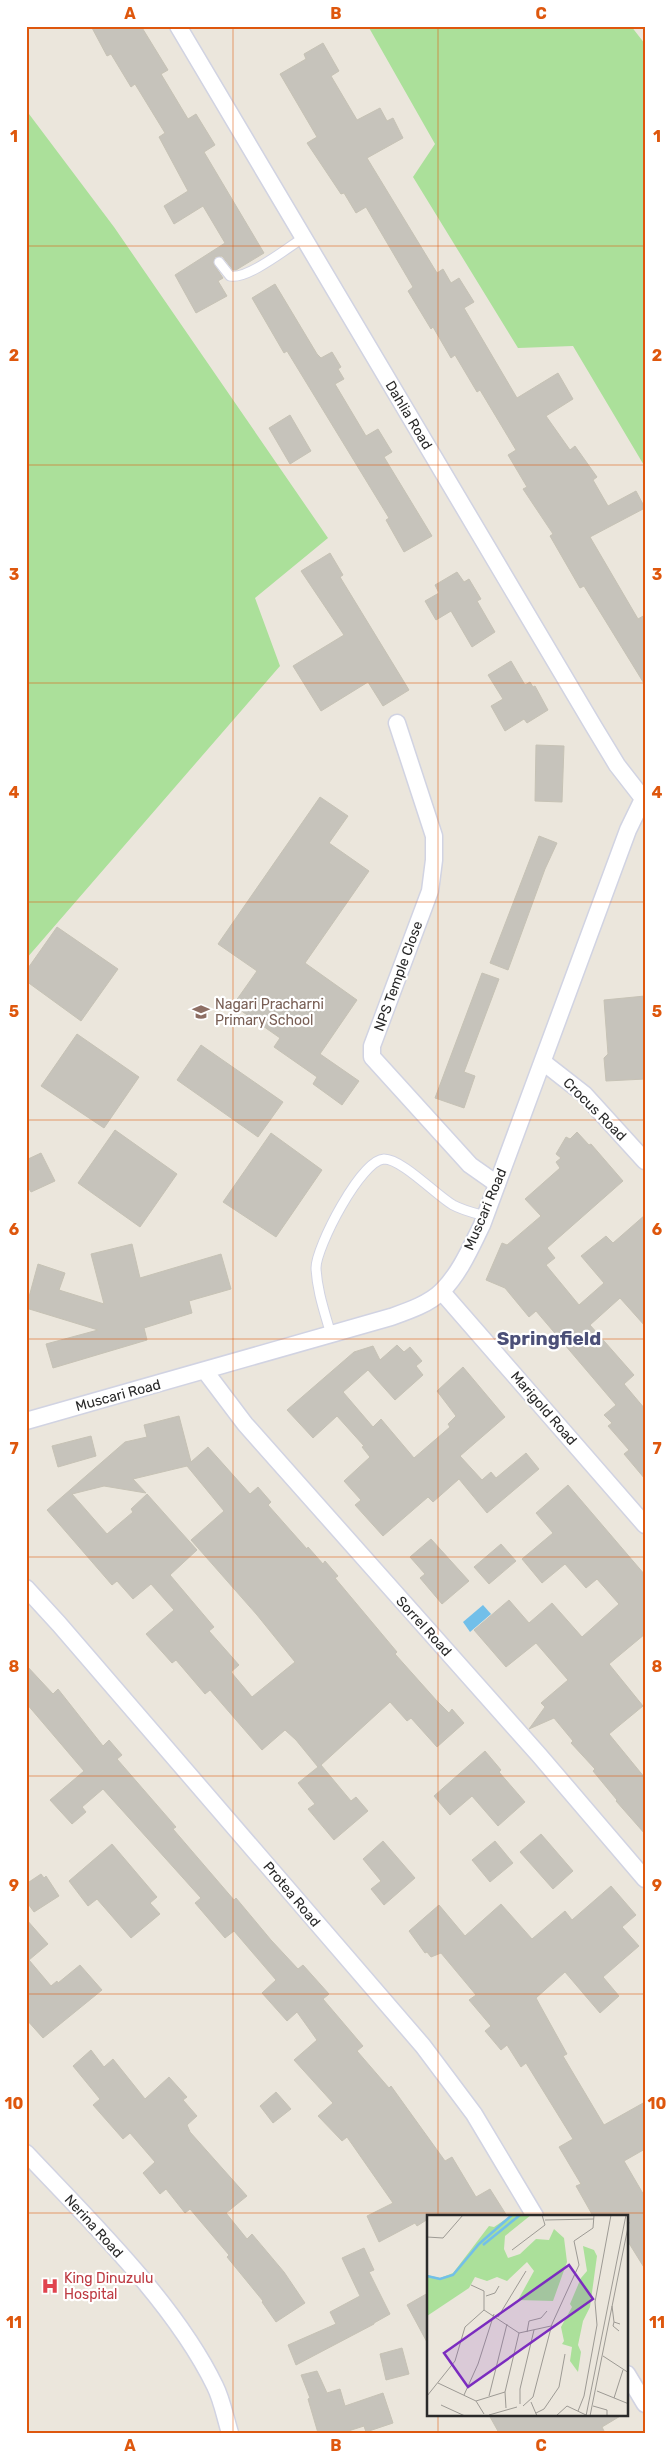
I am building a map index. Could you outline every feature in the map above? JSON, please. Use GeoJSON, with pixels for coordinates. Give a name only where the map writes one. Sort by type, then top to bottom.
{"type":"FeatureCollection","features":[{"type":"Feature","properties":{"kind":"street","name":"Dahlia Road"},"geometry":{"type":"LineString","coordinates":[[178,26],[598,734],[617,764],[644,800]]}},
{"type":"Feature","properties":{"kind":"street","name":"NPS Temple Close"},"geometry":{"type":"LineString","coordinates":[[397,723],[434,836],[434,860],[430,891],[372,1046],[372,1057],[470,1166],[496,1184]]}},
{"type":"Feature","properties":{"kind":"street","name":"Muscari Road"},"geometry":{"type":"LineString","coordinates":[[28,1415],[205,1371],[391,1318],[418,1306],[442,1292],[462,1263],[485,1216],[628,830],[644,800]]}},
{"type":"Feature","properties":{"kind":"street","name":"Crocus Road"},"geometry":{"type":"LineString","coordinates":[[542,1062],[584,1094],[645,1160]]}},
{"type":"Feature","properties":{"kind":"street","name":"Marigold Road"},"geometry":{"type":"LineString","coordinates":[[442,1292],[645,1525]]}},
{"type":"Feature","properties":{"kind":"street","name":"Sorrel Road"},"geometry":{"type":"LineString","coordinates":[[205,1371],[245,1424],[539,1755],[645,1879]]}},
{"type":"Feature","properties":{"kind":"street","name":"Protea Road"},"geometry":{"type":"LineString","coordinates":[[26,1588],[92,1661],[423,2046],[474,2114],[533,2215]]}},
{"type":"Feature","properties":{"kind":"street","name":"Nerina Road"},"geometry":{"type":"LineString","coordinates":[[26,2153],[146,2284],[188,2341],[215,2386],[230,2433]]}},
{"type":"Feature","properties":{"kind":"street"},"geometry":{"type":"LineString","coordinates":[[628,2376],[645,2404]]}},
{"type":"Feature","properties":{"kind":"lane"},"geometry":{"type":"LineString","coordinates":[[219,262],[230,276],[236,277],[249,272],[303,238]]}},
{"type":"Feature","properties":{"kind":"lane"},"geometry":{"type":"LineString","coordinates":[[330,1335],[316,1267],[321,1244],[360,1177],[375,1162],[384,1159],[396,1163],[454,1206],[485,1216]]}},
{"type":"Feature","properties":{"kind":"green space"},"geometry":{"type":"Polygon","coordinates":[[[368,26],[631,26],[645,44],[645,467],[573,346],[518,348],[413,177],[435,144],[368,26]]]}},
{"type":"Feature","properties":{"kind":"green space"},"geometry":{"type":"Polygon","coordinates":[[[26,110],[114,227],[328,538],[255,598],[280,666],[26,959],[26,110]]]}},
{"type":"Feature","properties":{"kind":"water"},"geometry":{"type":"Polygon","coordinates":[[[483,1605],[491,1614],[470,1632],[463,1622],[483,1605]]]}},
{"type":"Feature","properties":{"kind":"building"},"geometry":{"type":"Polygon","coordinates":[[[91,26],[141,26],[168,70],[161,74],[188,119],[196,114],[215,145],[204,152],[264,253],[236,270],[233,270],[222,256],[215,257],[213,263],[223,278],[218,281],[227,296],[196,313],[175,275],[225,243],[203,206],[174,224],[164,206],[188,191],[159,137],[165,133],[135,84],[131,87],[111,54],[107,56],[91,26]]]}},
{"type":"Feature","properties":{"kind":"building"},"geometry":{"type":"Polygon","coordinates":[[[323,43],[339,71],[331,76],[357,120],[380,108],[387,121],[393,118],[403,138],[367,158],[437,273],[443,269],[451,283],[459,278],[474,302],[464,308],[517,398],[558,373],[573,399],[546,416],[570,450],[575,446],[597,477],[593,480],[608,506],[636,491],[645,508],[590,537],[638,619],[645,615],[645,685],[584,586],[580,588],[550,536],[553,534],[523,489],[527,487],[508,455],[516,450],[480,390],[477,392],[455,355],[451,358],[433,327],[431,329],[408,291],[413,287],[366,207],[356,213],[344,193],[341,194],[307,143],[317,137],[280,74],[306,59],[304,54],[323,43]]]}},
{"type":"Feature","properties":{"kind":"building"},"geometry":{"type":"Polygon","coordinates":[[[275,284],[317,354],[321,358],[332,352],[341,367],[338,369],[344,379],[335,384],[366,436],[378,429],[392,452],[384,457],[432,536],[404,552],[386,520],[389,518],[287,351],[284,353],[252,298],[275,284]]]}},
{"type":"Feature","properties":{"kind":"building"},"geometry":{"type":"Polygon","coordinates":[[[290,415],[311,451],[290,464],[269,428],[290,415]]]}},
{"type":"Feature","properties":{"kind":"building"},"geometry":{"type":"Polygon","coordinates":[[[330,553],[343,575],[340,577],[409,690],[383,706],[368,682],[321,711],[293,666],[344,635],[301,571],[330,553]]]}},
{"type":"Feature","properties":{"kind":"building"},"geometry":{"type":"Polygon","coordinates":[[[457,572],[464,582],[469,579],[481,599],[477,601],[495,632],[472,647],[451,611],[436,620],[425,601],[439,593],[435,585],[457,572]]]}},
{"type":"Feature","properties":{"kind":"building"},"geometry":{"type":"Polygon","coordinates":[[[511,661],[525,685],[530,682],[533,687],[535,686],[548,710],[527,723],[524,719],[505,731],[491,706],[503,699],[488,675],[511,661]]]}},
{"type":"Feature","properties":{"kind":"building"},"geometry":{"type":"Polygon","coordinates":[[[536,745],[564,746],[562,802],[535,801],[536,745]]]}},
{"type":"Feature","properties":{"kind":"building"},"geometry":{"type":"Polygon","coordinates":[[[320,797],[348,816],[329,843],[369,871],[305,963],[357,1000],[320,1054],[359,1081],[342,1105],[313,1084],[317,1077],[274,1047],[280,1038],[233,1005],[257,971],[218,944],[320,797]]]}},
{"type":"Feature","properties":{"kind":"building"},"geometry":{"type":"Polygon","coordinates":[[[539,836],[557,843],[545,869],[508,970],[490,963],[539,836]]]}},
{"type":"Feature","properties":{"kind":"building"},"geometry":{"type":"Polygon","coordinates":[[[57,927],[118,969],[81,1021],[26,981],[26,971],[57,927]]]}},
{"type":"Feature","properties":{"kind":"building"},"geometry":{"type":"Polygon","coordinates":[[[482,973],[499,979],[464,1072],[475,1076],[464,1108],[435,1098],[482,973]]]}},
{"type":"Feature","properties":{"kind":"building"},"geometry":{"type":"Polygon","coordinates":[[[645,996],[645,1079],[606,1081],[604,1058],[608,1054],[604,1000],[645,996]]]}},
{"type":"Feature","properties":{"kind":"building"},"geometry":{"type":"Polygon","coordinates":[[[77,1034],[139,1077],[104,1128],[41,1086],[77,1034]]]}},
{"type":"Feature","properties":{"kind":"building"},"geometry":{"type":"Polygon","coordinates":[[[201,1045],[283,1102],[258,1137],[177,1080],[201,1045]]]}},
{"type":"Feature","properties":{"kind":"building"},"geometry":{"type":"Polygon","coordinates":[[[115,1130],[177,1174],[140,1227],[78,1183],[115,1130]]]}},
{"type":"Feature","properties":{"kind":"building"},"geometry":{"type":"Polygon","coordinates":[[[577,1132],[589,1145],[591,1144],[623,1181],[547,1248],[555,1258],[546,1265],[579,1305],[604,1283],[581,1256],[606,1236],[613,1243],[645,1215],[645,1326],[620,1298],[590,1325],[634,1375],[624,1384],[645,1409],[645,1479],[624,1454],[629,1450],[608,1426],[612,1423],[604,1415],[616,1405],[536,1311],[529,1317],[505,1288],[486,1280],[502,1243],[507,1245],[541,1216],[525,1199],[560,1168],[556,1162],[561,1158],[556,1154],[566,1137],[570,1139],[577,1132]]]}},
{"type":"Feature","properties":{"kind":"building"},"geometry":{"type":"Polygon","coordinates":[[[271,1133],[322,1170],[276,1237],[223,1202],[271,1133]]]}},
{"type":"Feature","properties":{"kind":"building"},"geometry":{"type":"Polygon","coordinates":[[[41,1153],[55,1181],[31,1192],[26,1183],[26,1160],[41,1153]]]}},
{"type":"Feature","properties":{"kind":"building"},"geometry":{"type":"Polygon","coordinates":[[[132,1244],[140,1278],[221,1254],[231,1289],[189,1301],[192,1313],[144,1328],[147,1340],[53,1368],[46,1344],[98,1330],[26,1308],[38,1264],[65,1273],[59,1290],[104,1304],[91,1254],[132,1244]]]}},
{"type":"Feature","properties":{"kind":"building"},"geometry":{"type":"Polygon","coordinates":[[[397,1345],[404,1352],[410,1347],[422,1361],[416,1366],[423,1375],[395,1400],[368,1370],[343,1392],[373,1427],[381,1419],[414,1458],[450,1427],[448,1424],[456,1416],[437,1391],[463,1367],[505,1417],[460,1456],[482,1480],[491,1472],[496,1478],[526,1453],[539,1469],[487,1513],[459,1479],[433,1502],[428,1497],[383,1536],[355,1505],[361,1500],[344,1481],[370,1457],[362,1447],[364,1446],[337,1416],[313,1438],[287,1410],[354,1352],[373,1346],[380,1360],[397,1345]]]}},
{"type":"Feature","properties":{"kind":"building"},"geometry":{"type":"Polygon","coordinates":[[[179,1416],[191,1462],[208,1447],[250,1494],[258,1487],[271,1502],[268,1505],[307,1549],[308,1547],[323,1564],[325,1561],[338,1576],[335,1578],[397,1652],[395,1654],[449,1713],[452,1709],[464,1723],[437,1747],[411,1718],[407,1721],[390,1702],[321,1765],[351,1801],[356,1797],[368,1811],[334,1840],[308,1809],[315,1804],[298,1783],[318,1767],[296,1740],[285,1730],[262,1750],[210,1690],[205,1694],[176,1660],[172,1663],[146,1634],[174,1610],[151,1584],[133,1599],[117,1581],[112,1585],[47,1510],[125,1442],[147,1437],[144,1425],[179,1416]],[[187,1466],[133,1479],[146,1493],[104,1486],[72,1494],[107,1534],[133,1512],[131,1509],[147,1494],[197,1550],[170,1575],[214,1627],[209,1631],[239,1665],[231,1672],[252,1697],[295,1662],[257,1615],[191,1540],[224,1511],[187,1466]]]}},
{"type":"Feature","properties":{"kind":"building"},"geometry":{"type":"Polygon","coordinates":[[[91,1436],[96,1456],[58,1467],[52,1446],[91,1436]]]}},
{"type":"Feature","properties":{"kind":"building"},"geometry":{"type":"Polygon","coordinates":[[[568,1485],[645,1575],[645,1634],[609,1664],[643,1706],[609,1734],[645,1778],[645,1834],[616,1801],[593,1771],[595,1769],[571,1743],[573,1741],[554,1718],[529,1729],[545,1707],[541,1703],[568,1680],[536,1643],[506,1667],[474,1630],[509,1600],[529,1623],[552,1603],[582,1637],[619,1604],[597,1579],[586,1588],[565,1564],[542,1583],[522,1559],[553,1533],[536,1513],[568,1485]]]}},
{"type":"Feature","properties":{"kind":"building"},"geometry":{"type":"Polygon","coordinates":[[[431,1539],[469,1581],[442,1604],[420,1578],[425,1574],[410,1557],[431,1539]]]}},
{"type":"Feature","properties":{"kind":"building"},"geometry":{"type":"Polygon","coordinates":[[[501,1544],[516,1561],[489,1584],[474,1567],[501,1544]]]}},
{"type":"Feature","properties":{"kind":"building"},"geometry":{"type":"Polygon","coordinates":[[[26,1665],[53,1694],[58,1689],[103,1746],[109,1740],[122,1755],[117,1759],[176,1827],[173,1829],[234,1900],[236,1898],[298,1969],[303,1965],[329,1994],[323,1999],[363,2046],[357,2051],[389,2088],[391,2086],[445,2161],[452,2157],[476,2197],[490,2189],[506,2215],[427,2215],[427,2220],[417,2226],[415,2223],[379,2242],[367,2216],[393,2203],[347,2137],[342,2141],[318,2116],[333,2103],[294,2060],[317,2040],[297,2012],[287,2021],[262,1993],[276,1980],[234,1931],[225,1938],[195,1903],[201,1898],[103,1789],[82,1807],[86,1812],[72,1824],[50,1800],[84,1771],[26,1703],[26,1665]]]}},
{"type":"Feature","properties":{"kind":"building"},"geometry":{"type":"Polygon","coordinates":[[[485,1751],[501,1770],[499,1772],[525,1802],[498,1826],[472,1796],[450,1815],[434,1796],[485,1751]]]}},
{"type":"Feature","properties":{"kind":"building"},"geometry":{"type":"Polygon","coordinates":[[[541,1834],[573,1871],[553,1889],[520,1852],[541,1834]]]}},
{"type":"Feature","properties":{"kind":"building"},"geometry":{"type":"Polygon","coordinates":[[[383,1841],[415,1878],[384,1905],[371,1889],[381,1881],[363,1859],[383,1841]]]}},
{"type":"Feature","properties":{"kind":"building"},"geometry":{"type":"Polygon","coordinates":[[[495,1841],[513,1863],[490,1882],[472,1860],[495,1841]]]}},
{"type":"Feature","properties":{"kind":"building"},"geometry":{"type":"Polygon","coordinates":[[[112,1844],[157,1897],[150,1903],[160,1914],[131,1938],[97,1899],[88,1906],[69,1881],[112,1844]]]}},
{"type":"Feature","properties":{"kind":"building"},"geometry":{"type":"Polygon","coordinates":[[[41,1874],[44,1878],[46,1876],[59,1896],[34,1912],[26,1901],[26,1884],[41,1874]]]}},
{"type":"Feature","properties":{"kind":"building"},"geometry":{"type":"Polygon","coordinates":[[[611,1886],[636,1915],[622,1927],[639,1946],[603,1977],[619,1996],[600,2013],[565,1972],[536,1998],[567,2054],[563,2056],[604,2125],[645,2102],[645,2149],[624,2161],[645,2197],[645,2269],[628,2242],[628,2215],[592,2215],[576,2186],[581,2184],[559,2147],[573,2139],[526,2063],[521,2067],[507,2045],[501,2050],[485,2031],[491,2026],[469,2000],[476,1995],[441,1953],[431,1957],[427,1952],[425,1953],[409,1931],[439,1905],[465,1936],[501,1904],[532,1939],[565,1911],[572,1920],[611,1886]]]}},
{"type":"Feature","properties":{"kind":"building"},"geometry":{"type":"Polygon","coordinates":[[[26,1919],[48,1944],[29,1960],[51,1986],[57,1981],[58,1983],[80,1965],[102,1990],[43,2038],[26,2019],[26,1919]]]}},
{"type":"Feature","properties":{"kind":"building"},"geometry":{"type":"Polygon","coordinates":[[[91,2050],[104,2067],[113,2059],[145,2099],[169,2077],[187,2097],[183,2100],[197,2116],[187,2125],[190,2132],[247,2196],[226,2213],[247,2239],[252,2234],[284,2272],[305,2303],[276,2322],[263,2301],[227,2257],[229,2255],[190,2209],[185,2213],[166,2189],[160,2194],[143,2173],[155,2162],[130,2133],[123,2139],[93,2105],[100,2099],[73,2066],[91,2050]]]}},
{"type":"Feature","properties":{"kind":"building"},"geometry":{"type":"Polygon","coordinates":[[[276,2092],[291,2109],[273,2123],[260,2106],[276,2092]]]}},
{"type":"Feature","properties":{"kind":"building"},"geometry":{"type":"Polygon","coordinates":[[[364,2248],[374,2270],[369,2272],[390,2314],[296,2365],[288,2345],[336,2324],[330,2312],[360,2296],[342,2258],[364,2248]]]}},
{"type":"Feature","properties":{"kind":"building"},"geometry":{"type":"Polygon","coordinates":[[[427,2294],[427,2342],[407,2305],[427,2294]]]}},
{"type":"Feature","properties":{"kind":"building"},"geometry":{"type":"Polygon","coordinates":[[[402,2348],[409,2374],[386,2380],[380,2354],[402,2348]]]}},
{"type":"Feature","properties":{"kind":"building"},"geometry":{"type":"Polygon","coordinates":[[[317,2371],[327,2393],[340,2389],[345,2406],[383,2393],[393,2423],[366,2432],[364,2426],[342,2433],[318,2433],[308,2399],[310,2398],[301,2375],[317,2371]]]}},
{"type":"Feature","properties":{"kind":"building"},"geometry":{"type":"Polygon","coordinates":[[[490,2416],[620,2416],[602,2427],[605,2433],[499,2433],[490,2416]]]}},
{"type":"Feature","properties":{"kind":"place","name":"Nagari Pracharni Primary School"},"geometry":{"type":"Point","coordinates":[201,1012]}},
{"type":"Feature","properties":{"kind":"place","name":"King Dinuzulu Hospital"},"geometry":{"type":"Point","coordinates":[50,2286]}},
{"type":"Feature","properties":{"kind":"district","name":"Springfield"},"geometry":{"type":"Point","coordinates":[549,1338]}}]}
